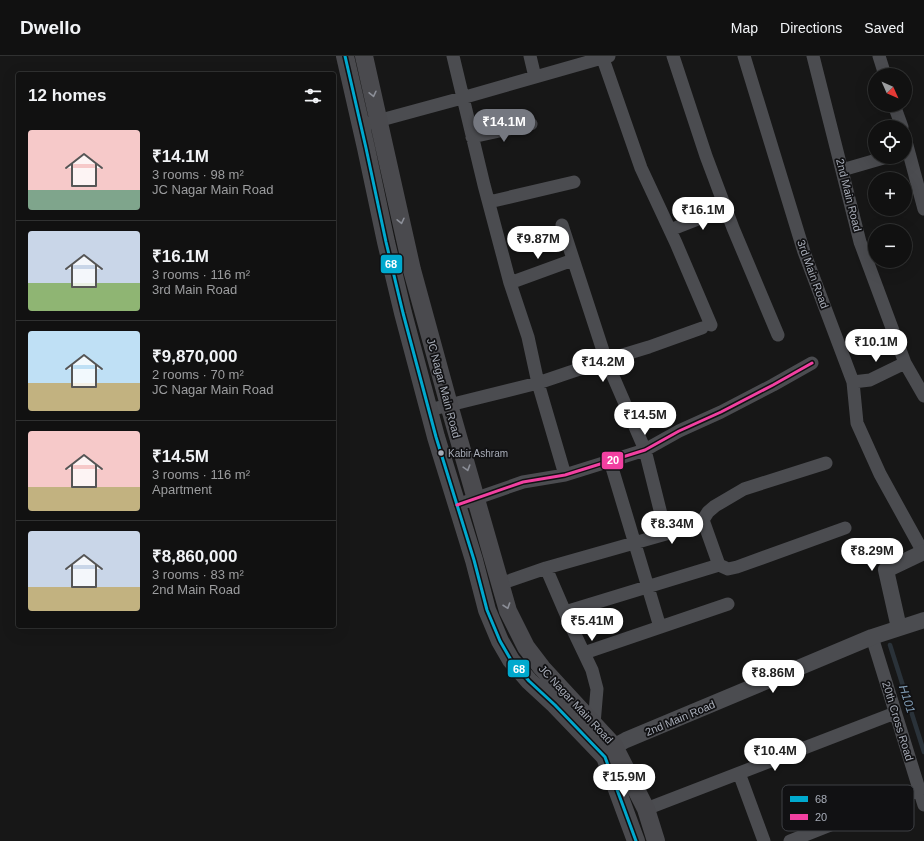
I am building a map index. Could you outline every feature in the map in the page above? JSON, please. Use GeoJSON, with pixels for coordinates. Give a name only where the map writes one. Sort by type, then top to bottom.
{"type":"FeatureCollection","features":[{"type":"Feature","properties":{"kind":"main road","name":"JC Nagar Main Road"},"geometry":{"type":"LineString","coordinates":[[345,56],[403,313],[429,410],[474,560],[486,610],[500,641],[511,660],[529,681],[588,729]]}},
{"type":"Feature","properties":{"kind":"main road","name":"JC Nagar Main Road"},"geometry":{"type":"LineString","coordinates":[[364,56],[412,270],[448,405],[508,611],[526,647],[588,729],[608,750],[646,809],[656,841]]}},
{"type":"Feature","properties":{"kind":"main road","name":"JC Nagar Main Road"},"geometry":{"type":"LineString","coordinates":[[608,750],[605,757],[636,841]]}},
{"type":"Feature","properties":{"kind":"street"},"geometry":{"type":"LineString","coordinates":[[453,56],[462,98],[510,283],[528,337],[538,383],[565,475]]}},
{"type":"Feature","properties":{"kind":"street"},"geometry":{"type":"LineString","coordinates":[[530,56],[536,77]]}},
{"type":"Feature","properties":{"kind":"street"},"geometry":{"type":"LineString","coordinates":[[673,56],[706,156],[778,335]]}},
{"type":"Feature","properties":{"kind":"street","name":"3rd Main Road"},"geometry":{"type":"LineString","coordinates":[[744,56],[804,252],[853,382],[857,423],[880,474],[924,552]]}},
{"type":"Feature","properties":{"kind":"street","name":"2nd Main Road"},"geometry":{"type":"LineString","coordinates":[[813,56],[860,242],[905,363],[924,396]]}},
{"type":"Feature","properties":{"kind":"street"},"geometry":{"type":"LineString","coordinates":[[879,56],[883,68]]}},
{"type":"Feature","properties":{"kind":"street"},"geometry":{"type":"LineString","coordinates":[[361,125],[605,57],[641,168],[670,230],[707,326],[649,347],[538,383],[429,410]]}},
{"type":"Feature","properties":{"kind":"street"},"geometry":{"type":"LineString","coordinates":[[472,137],[530,124]]}},
{"type":"Feature","properties":{"kind":"street"},"geometry":{"type":"LineString","coordinates":[[842,170],[868,162]]}},
{"type":"Feature","properties":{"kind":"street"},"geometry":{"type":"LineString","coordinates":[[911,164],[924,209]]}},
{"type":"Feature","properties":{"kind":"street"},"geometry":{"type":"LineString","coordinates":[[489,202],[574,182]]}},
{"type":"Feature","properties":{"kind":"street"},"geometry":{"type":"LineString","coordinates":[[670,230],[726,208]]}},
{"type":"Feature","properties":{"kind":"street"},"geometry":{"type":"LineString","coordinates":[[562,225],[606,360],[645,450],[666,534]]}},
{"type":"Feature","properties":{"kind":"street"},"geometry":{"type":"LineString","coordinates":[[510,283],[573,260]]}},
{"type":"Feature","properties":{"kind":"street"},"geometry":{"type":"LineString","coordinates":[[457,505],[523,482],[565,475],[645,450],[679,431],[773,386],[812,363]]}},
{"type":"Feature","properties":{"kind":"street"},"geometry":{"type":"LineString","coordinates":[[853,382],[870,380],[905,363]]}},
{"type":"Feature","properties":{"kind":"street"},"geometry":{"type":"LineString","coordinates":[[610,461],[660,627]]}},
{"type":"Feature","properties":{"kind":"street"},"geometry":{"type":"LineString","coordinates":[[500,584],[546,568],[666,534],[703,520],[708,512],[715,506],[744,489],[826,463]]}},
{"type":"Feature","properties":{"kind":"street"},"geometry":{"type":"LineString","coordinates":[[703,520],[719,565]]}},
{"type":"Feature","properties":{"kind":"street"},"geometry":{"type":"LineString","coordinates":[[564,612],[719,565],[728,569],[737,567],[845,528]]}},
{"type":"Feature","properties":{"kind":"street"},"geometry":{"type":"LineString","coordinates":[[899,628],[886,570],[924,552]]}},
{"type":"Feature","properties":{"kind":"street"},"geometry":{"type":"LineString","coordinates":[[546,568],[564,612],[592,670],[597,689],[588,729]]}},
{"type":"Feature","properties":{"kind":"street"},"geometry":{"type":"LineString","coordinates":[[584,653],[728,604]]}},
{"type":"Feature","properties":{"kind":"street","name":"2nd Main Road"},"geometry":{"type":"LineString","coordinates":[[608,750],[872,638],[924,620]]}},
{"type":"Feature","properties":{"kind":"street","name":"20th Cross Road"},"geometry":{"type":"LineString","coordinates":[[872,638],[924,804]]}},
{"type":"Feature","properties":{"kind":"street"},"geometry":{"type":"LineString","coordinates":[[646,809],[895,713]]}},
{"type":"Feature","properties":{"kind":"street"},"geometry":{"type":"LineString","coordinates":[[739,773],[764,841]]}},
{"type":"Feature","properties":{"kind":"street"},"geometry":{"type":"LineString","coordinates":[[914,792],[919,790]]}},
{"type":"Feature","properties":{"kind":"street"},"geometry":{"type":"LineString","coordinates":[[790,841],[815,831]]}},
{"type":"Feature","properties":{"kind":"waterway","name":"H101"},"geometry":{"type":"LineString","coordinates":[[890,645],[924,752]]}},
{"type":"Feature","properties":{"kind":"transit line","name":"68"},"geometry":{"type":"LineString","coordinates":[[345,56],[403,313],[436,437],[474,560],[487,610],[500,641],[511,660],[529,681],[555,705],[605,757],[636,841]]}},
{"type":"Feature","properties":{"kind":"transit line","name":"20"},"geometry":{"type":"LineString","coordinates":[[457,505],[523,482],[565,475],[645,450],[679,431],[721,412],[773,385],[812,363]]}},
{"type":"Feature","properties":{"kind":"place","name":"Kabir Ashram"},"geometry":{"type":"Point","coordinates":[441,453]}}]}
